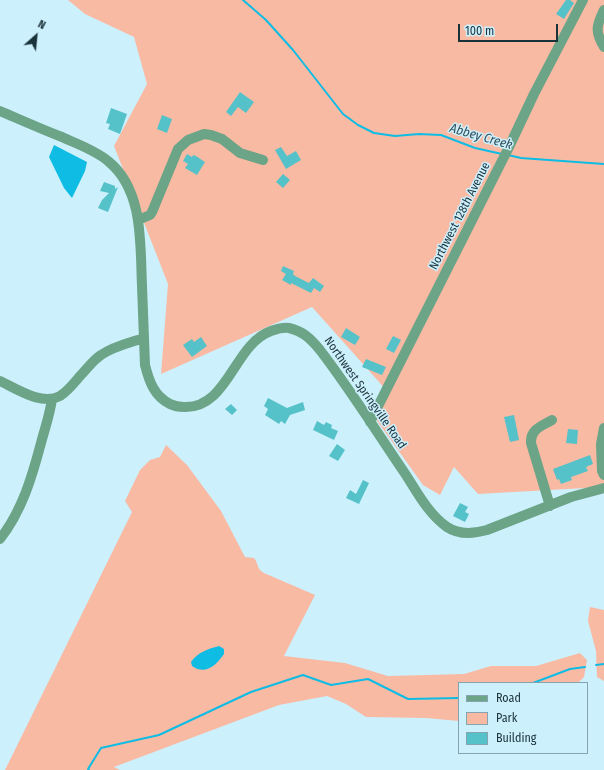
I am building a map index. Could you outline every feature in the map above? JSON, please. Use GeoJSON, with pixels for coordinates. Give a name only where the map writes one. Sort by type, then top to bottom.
{"type":"FeatureCollection","features":[{"type":"Feature","properties":{"kind":"street","name":"Northwest 128th Avenue"},"geometry":{"type":"LineString","coordinates":[[370,422],[498,170],[534,94],[583,0]]}},
{"type":"Feature","properties":{"kind":"street"},"geometry":{"type":"LineString","coordinates":[[604,10],[596,31],[598,38],[604,47]]}},
{"type":"Feature","properties":{"kind":"street","name":"Northwest Springville Road"},"geometry":{"type":"LineString","coordinates":[[0,111],[82,146],[108,160],[119,172],[131,193],[138,220],[147,374],[155,392],[171,405],[189,408],[198,406],[214,396],[255,340],[267,332],[280,328],[295,330],[305,334],[315,343],[427,505],[446,526],[453,531],[468,534],[477,533],[587,492],[604,488]]}},
{"type":"Feature","properties":{"kind":"street"},"geometry":{"type":"LineString","coordinates":[[138,220],[152,212],[178,149],[188,140],[204,134],[211,135],[222,139],[245,155],[263,160]]}},
{"type":"Feature","properties":{"kind":"street"},"geometry":{"type":"LineString","coordinates":[[0,381],[38,397],[52,399],[68,389],[95,360],[109,350],[144,338]]}},
{"type":"Feature","properties":{"kind":"street"},"geometry":{"type":"LineString","coordinates":[[0,539],[7,530],[23,501],[28,488],[51,411],[52,399]]}},
{"type":"Feature","properties":{"kind":"street"},"geometry":{"type":"LineString","coordinates":[[550,506],[530,437],[533,432],[552,420]]}},
{"type":"Feature","properties":{"kind":"street"},"geometry":{"type":"LineString","coordinates":[[604,428],[601,444],[602,471],[604,475]]}},
{"type":"Feature","properties":{"kind":"green space"},"geometry":{"type":"Polygon","coordinates":[[[68,0],[604,0],[604,487],[478,494],[454,467],[440,495],[423,485],[375,418],[388,392],[312,307],[161,374],[168,284],[114,146],[147,84],[134,37],[85,14],[68,0]]]}},
{"type":"Feature","properties":{"kind":"green space"},"geometry":{"type":"Polygon","coordinates":[[[166,445],[187,465],[221,511],[245,557],[254,558],[264,573],[315,595],[284,656],[345,663],[388,676],[464,674],[491,666],[536,666],[580,653],[587,660],[584,677],[579,682],[458,682],[458,721],[426,718],[366,717],[346,704],[327,696],[279,705],[114,767],[120,770],[5,770],[132,512],[125,501],[140,470],[150,460],[160,457],[166,445]]]}},
{"type":"Feature","properties":{"kind":"green space"},"geometry":{"type":"Polygon","coordinates":[[[590,607],[604,610],[604,681],[597,677],[596,651],[588,621],[590,607]]]}},
{"type":"Feature","properties":{"kind":"water"},"geometry":{"type":"Polygon","coordinates":[[[54,145],[87,162],[85,171],[72,198],[64,188],[49,157],[54,145]]]}},
{"type":"Feature","properties":{"kind":"water"},"geometry":{"type":"Polygon","coordinates":[[[219,646],[224,649],[224,654],[211,668],[202,670],[192,666],[191,662],[200,653],[219,646]]]}},
{"type":"Feature","properties":{"kind":"building"},"geometry":{"type":"Polygon","coordinates":[[[566,0],[570,0],[574,3],[564,19],[556,14],[566,0]]]}},
{"type":"Feature","properties":{"kind":"building"},"geometry":{"type":"Polygon","coordinates":[[[240,92],[254,102],[246,113],[238,107],[231,116],[226,112],[240,92]]]}},
{"type":"Feature","properties":{"kind":"building"},"geometry":{"type":"Polygon","coordinates":[[[111,108],[127,114],[120,134],[108,129],[110,124],[106,123],[111,108]]]}},
{"type":"Feature","properties":{"kind":"building"},"geometry":{"type":"Polygon","coordinates":[[[162,115],[172,119],[167,133],[157,129],[162,115]]]}},
{"type":"Feature","properties":{"kind":"building"},"geometry":{"type":"Polygon","coordinates":[[[281,147],[287,156],[296,151],[301,160],[286,169],[275,150],[281,147]]]}},
{"type":"Feature","properties":{"kind":"building"},"geometry":{"type":"Polygon","coordinates":[[[187,154],[192,157],[193,155],[196,156],[205,162],[197,175],[185,168],[188,164],[183,161],[187,154]]]}},
{"type":"Feature","properties":{"kind":"building"},"geometry":{"type":"Polygon","coordinates":[[[283,174],[290,180],[283,188],[276,182],[283,174]]]}},
{"type":"Feature","properties":{"kind":"building"},"geometry":{"type":"Polygon","coordinates":[[[104,182],[115,186],[115,189],[118,187],[108,212],[98,208],[102,200],[109,193],[100,191],[104,182]]]}},
{"type":"Feature","properties":{"kind":"building"},"geometry":{"type":"Polygon","coordinates":[[[283,266],[294,271],[293,274],[295,276],[309,283],[313,278],[324,286],[320,292],[314,288],[311,293],[291,283],[291,285],[282,280],[286,274],[281,271],[283,266]]]}},
{"type":"Feature","properties":{"kind":"building"},"geometry":{"type":"Polygon","coordinates":[[[346,328],[360,337],[355,345],[341,337],[346,328]]]}},
{"type":"Feature","properties":{"kind":"building"},"geometry":{"type":"Polygon","coordinates":[[[393,336],[401,340],[394,353],[386,349],[393,336]]]}},
{"type":"Feature","properties":{"kind":"building"},"geometry":{"type":"Polygon","coordinates":[[[201,337],[207,346],[192,357],[183,345],[192,339],[194,342],[201,337]]]}},
{"type":"Feature","properties":{"kind":"building"},"geometry":{"type":"Polygon","coordinates":[[[366,359],[386,367],[382,375],[362,367],[366,359]]]}},
{"type":"Feature","properties":{"kind":"building"},"geometry":{"type":"Polygon","coordinates":[[[268,398],[287,408],[303,402],[305,410],[290,415],[285,424],[281,421],[279,424],[265,415],[268,409],[264,406],[268,398]]]}},
{"type":"Feature","properties":{"kind":"building"},"geometry":{"type":"Polygon","coordinates":[[[231,404],[237,410],[232,415],[225,409],[231,404]]]}},
{"type":"Feature","properties":{"kind":"building"},"geometry":{"type":"Polygon","coordinates":[[[514,415],[519,440],[510,442],[504,417],[514,415]]]}},
{"type":"Feature","properties":{"kind":"building"},"geometry":{"type":"Polygon","coordinates":[[[317,421],[324,425],[326,422],[332,425],[331,428],[338,431],[334,440],[313,430],[317,421]]]}},
{"type":"Feature","properties":{"kind":"building"},"geometry":{"type":"Polygon","coordinates":[[[568,429],[578,430],[577,444],[566,443],[568,429]]]}},
{"type":"Feature","properties":{"kind":"building"},"geometry":{"type":"Polygon","coordinates":[[[337,444],[345,450],[338,461],[329,456],[337,444]]]}},
{"type":"Feature","properties":{"kind":"building"},"geometry":{"type":"Polygon","coordinates":[[[590,455],[593,464],[586,467],[588,471],[571,477],[572,480],[561,484],[559,479],[557,480],[553,469],[590,455]]]}},
{"type":"Feature","properties":{"kind":"building"},"geometry":{"type":"Polygon","coordinates":[[[363,480],[369,483],[359,504],[346,498],[350,490],[356,494],[363,480]]]}},
{"type":"Feature","properties":{"kind":"building"},"geometry":{"type":"Polygon","coordinates":[[[460,503],[468,507],[465,512],[469,514],[465,522],[453,516],[460,503]]]}},
{"type":"Feature","properties":{"kind":"waterway","name":"Abbey Creek"},"geometry":{"type":"LineString","coordinates":[[243,0],[266,20],[293,50],[343,114],[358,125],[374,133],[395,136],[419,134],[441,135],[475,148],[502,154]]}},
{"type":"Feature","properties":{"kind":"waterway","name":"Abbey Creek"},"geometry":{"type":"LineString","coordinates":[[508,155],[521,158],[604,164]]}},
{"type":"Feature","properties":{"kind":"waterway"},"geometry":{"type":"LineString","coordinates":[[596,665],[604,664]]}},
{"type":"Feature","properties":{"kind":"waterway"},"geometry":{"type":"LineString","coordinates":[[536,682],[570,669],[585,667]]}},
{"type":"Feature","properties":{"kind":"waterway"},"geometry":{"type":"LineString","coordinates":[[89,770],[88,769],[101,748],[159,735],[251,692],[303,675],[331,685],[368,679],[408,699],[458,698]]}}]}
